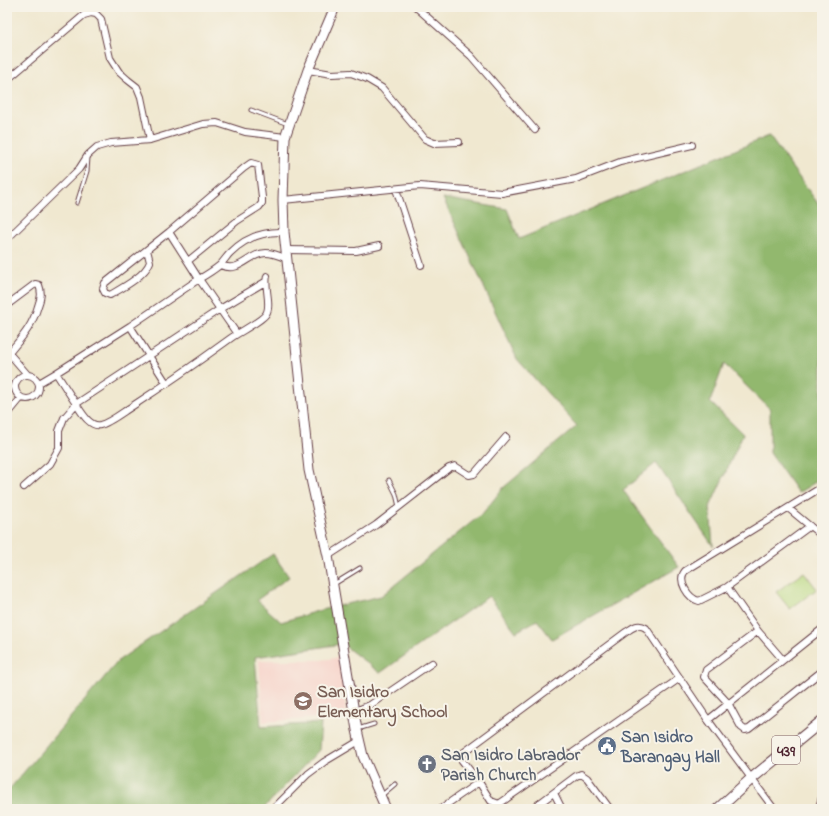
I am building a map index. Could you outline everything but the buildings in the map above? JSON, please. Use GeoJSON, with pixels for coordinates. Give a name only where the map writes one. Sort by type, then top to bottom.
{"type":"FeatureCollection","features":[{"type":"Feature","properties":{"kind":"main road","name":"439"},"geometry":{"type":"LineString","coordinates":[[718,809],[751,779],[822,720]]}},
{"type":"Feature","properties":{"kind":"street"},"geometry":{"type":"LineString","coordinates":[[335,7],[308,70],[285,137],[283,200],[284,232],[309,470],[328,556],[359,742],[363,756],[386,809]]}},
{"type":"Feature","properties":{"kind":"street"},"geometry":{"type":"LineString","coordinates":[[416,7],[471,56],[536,130]]}},
{"type":"Feature","properties":{"kind":"street"},"geometry":{"type":"LineString","coordinates":[[7,80],[84,15],[90,13],[96,14],[101,19],[110,58],[119,72],[137,87],[150,140]]}},
{"type":"Feature","properties":{"kind":"street"},"geometry":{"type":"LineString","coordinates":[[308,70],[332,74],[351,73],[367,79],[382,88],[425,139],[434,143],[459,142]]}},
{"type":"Feature","properties":{"kind":"street"},"geometry":{"type":"LineString","coordinates":[[7,239],[79,169],[88,154],[97,147],[111,143],[150,140],[203,124],[217,123],[246,132],[285,137]]}},
{"type":"Feature","properties":{"kind":"street"},"geometry":{"type":"LineString","coordinates":[[283,200],[420,186],[502,193],[576,179],[620,162],[692,145]]}},
{"type":"Feature","properties":{"kind":"street"},"geometry":{"type":"LineString","coordinates":[[147,250],[150,262],[145,271],[110,295],[106,293],[103,289],[105,282],[169,232],[244,168],[251,163],[258,165],[262,203],[259,207],[237,221],[188,261]]}},
{"type":"Feature","properties":{"kind":"street"},"geometry":{"type":"LineString","coordinates":[[396,189],[421,266]]}},
{"type":"Feature","properties":{"kind":"street"},"geometry":{"type":"LineString","coordinates":[[169,232],[237,334]]}},
{"type":"Feature","properties":{"kind":"street"},"geometry":{"type":"LineString","coordinates":[[39,383],[130,326],[220,265],[238,245],[257,235],[284,232]]}},
{"type":"Feature","properties":{"kind":"street"},"geometry":{"type":"LineString","coordinates":[[220,265],[232,268],[265,253],[286,255],[356,251],[379,246]]}},
{"type":"Feature","properties":{"kind":"street"},"geometry":{"type":"LineString","coordinates":[[24,487],[50,464],[59,448],[59,431],[64,418],[76,404],[148,355],[266,279],[268,308],[267,314],[263,318],[237,334],[167,384],[114,418],[99,425],[88,420],[76,404],[56,373]]}},
{"type":"Feature","properties":{"kind":"street"},"geometry":{"type":"LineString","coordinates":[[7,305],[35,284],[39,285],[41,298],[35,319],[28,330],[8,352],[27,374]]}},
{"type":"Feature","properties":{"kind":"street"},"geometry":{"type":"LineString","coordinates":[[130,326],[167,384]]}},
{"type":"Feature","properties":{"kind":"street"},"geometry":{"type":"LineString","coordinates":[[27,374],[35,376],[39,383],[39,390],[35,396],[28,399],[21,398],[15,392],[14,383],[19,376],[27,374]]}},
{"type":"Feature","properties":{"kind":"street"},"geometry":{"type":"LineString","coordinates":[[7,415],[21,398]]}},
{"type":"Feature","properties":{"kind":"street"},"geometry":{"type":"LineString","coordinates":[[328,556],[376,525],[449,468],[455,466],[468,475],[474,474],[506,437]]}},
{"type":"Feature","properties":{"kind":"street"},"geometry":{"type":"LineString","coordinates":[[810,526],[726,587],[699,601],[690,597],[681,580],[681,575],[685,571],[820,490]]}},
{"type":"Feature","properties":{"kind":"street"},"geometry":{"type":"LineString","coordinates":[[788,508],[822,536]]}},
{"type":"Feature","properties":{"kind":"street"},"geometry":{"type":"LineString","coordinates":[[726,587],[758,631],[783,660]]}},
{"type":"Feature","properties":{"kind":"street"},"geometry":{"type":"LineString","coordinates":[[680,678],[499,804],[491,801],[479,782],[460,758],[463,752],[636,626],[642,625],[646,628],[680,678],[708,720],[774,809]]}},
{"type":"Feature","properties":{"kind":"street"},"geometry":{"type":"LineString","coordinates":[[708,720],[822,629]]}},
{"type":"Feature","properties":{"kind":"street"},"geometry":{"type":"LineString","coordinates":[[758,631],[704,673],[704,677],[728,703],[740,727],[745,730],[749,729],[822,671]]}},
{"type":"Feature","properties":{"kind":"street"},"geometry":{"type":"LineString","coordinates":[[353,712],[370,705],[432,663]]}},
{"type":"Feature","properties":{"kind":"street"},"geometry":{"type":"LineString","coordinates":[[273,809],[308,774],[324,762],[359,742]]}},
{"type":"Feature","properties":{"kind":"street"},"geometry":{"type":"LineString","coordinates":[[532,809],[576,776],[581,774],[587,778],[610,809]]}},
{"type":"Feature","properties":{"kind":"street"},"geometry":{"type":"LineString","coordinates":[[440,809],[479,782]]}},
{"type":"Feature","properties":{"kind":"street"},"geometry":{"type":"LineString","coordinates":[[554,793],[562,809]]}},
{"type":"Feature","properties":{"kind":"street"},"geometry":{"type":"LineString","coordinates":[[822,797],[820,804],[822,809]]}},
{"type":"Feature","properties":{"kind":"lane"},"geometry":{"type":"LineString","coordinates":[[251,110],[290,124]]}},
{"type":"Feature","properties":{"kind":"lane"},"geometry":{"type":"LineString","coordinates":[[77,203],[86,172],[88,154]]}},
{"type":"Feature","properties":{"kind":"lane"},"geometry":{"type":"LineString","coordinates":[[389,480],[396,494],[399,507]]}},
{"type":"Feature","properties":{"kind":"lane"},"geometry":{"type":"LineString","coordinates":[[332,584],[360,568]]}},
{"type":"Feature","properties":{"kind":"lane"},"geometry":{"type":"LineString","coordinates":[[357,730],[374,724]]}},
{"type":"Feature","properties":{"kind":"lane"},"geometry":{"type":"LineString","coordinates":[[381,797],[395,784]]}},
{"type":"Feature","properties":{"kind":"shaded area","name":"San Isidro Elementary School"},"geometry":{"type":"Polygon","coordinates":[[[342,657],[346,716],[263,722],[259,660],[321,660],[342,657]]]}},
{"type":"Feature","properties":{"kind":"green space"},"geometry":{"type":"Polygon","coordinates":[[[769,136],[822,209],[822,478],[798,493],[770,453],[770,409],[724,364],[710,402],[743,434],[710,507],[713,546],[656,463],[623,490],[679,567],[552,639],[537,620],[516,632],[489,596],[380,673],[342,644],[255,657],[261,727],[321,723],[319,750],[263,809],[7,809],[7,792],[119,660],[273,554],[289,577],[257,600],[281,622],[321,610],[381,596],[483,513],[503,488],[577,426],[517,359],[443,198],[507,209],[519,239],[769,136]]]}},
{"type":"Feature","properties":{"kind":"green space"},"geometry":{"type":"Polygon","coordinates":[[[804,572],[817,589],[790,609],[776,592],[804,572]]]}},
{"type":"Feature","properties":{"kind":"place","name":"San Isidro Elementary School"},"geometry":{"type":"Point","coordinates":[303,701]}},
{"type":"Feature","properties":{"kind":"place","name":"San Isidro Barangay Hall"},"geometry":{"type":"Point","coordinates":[607,746]}},
{"type":"Feature","properties":{"kind":"place","name":"San Isidro Labrador Parish Church"},"geometry":{"type":"Point","coordinates":[427,764]}}]}
